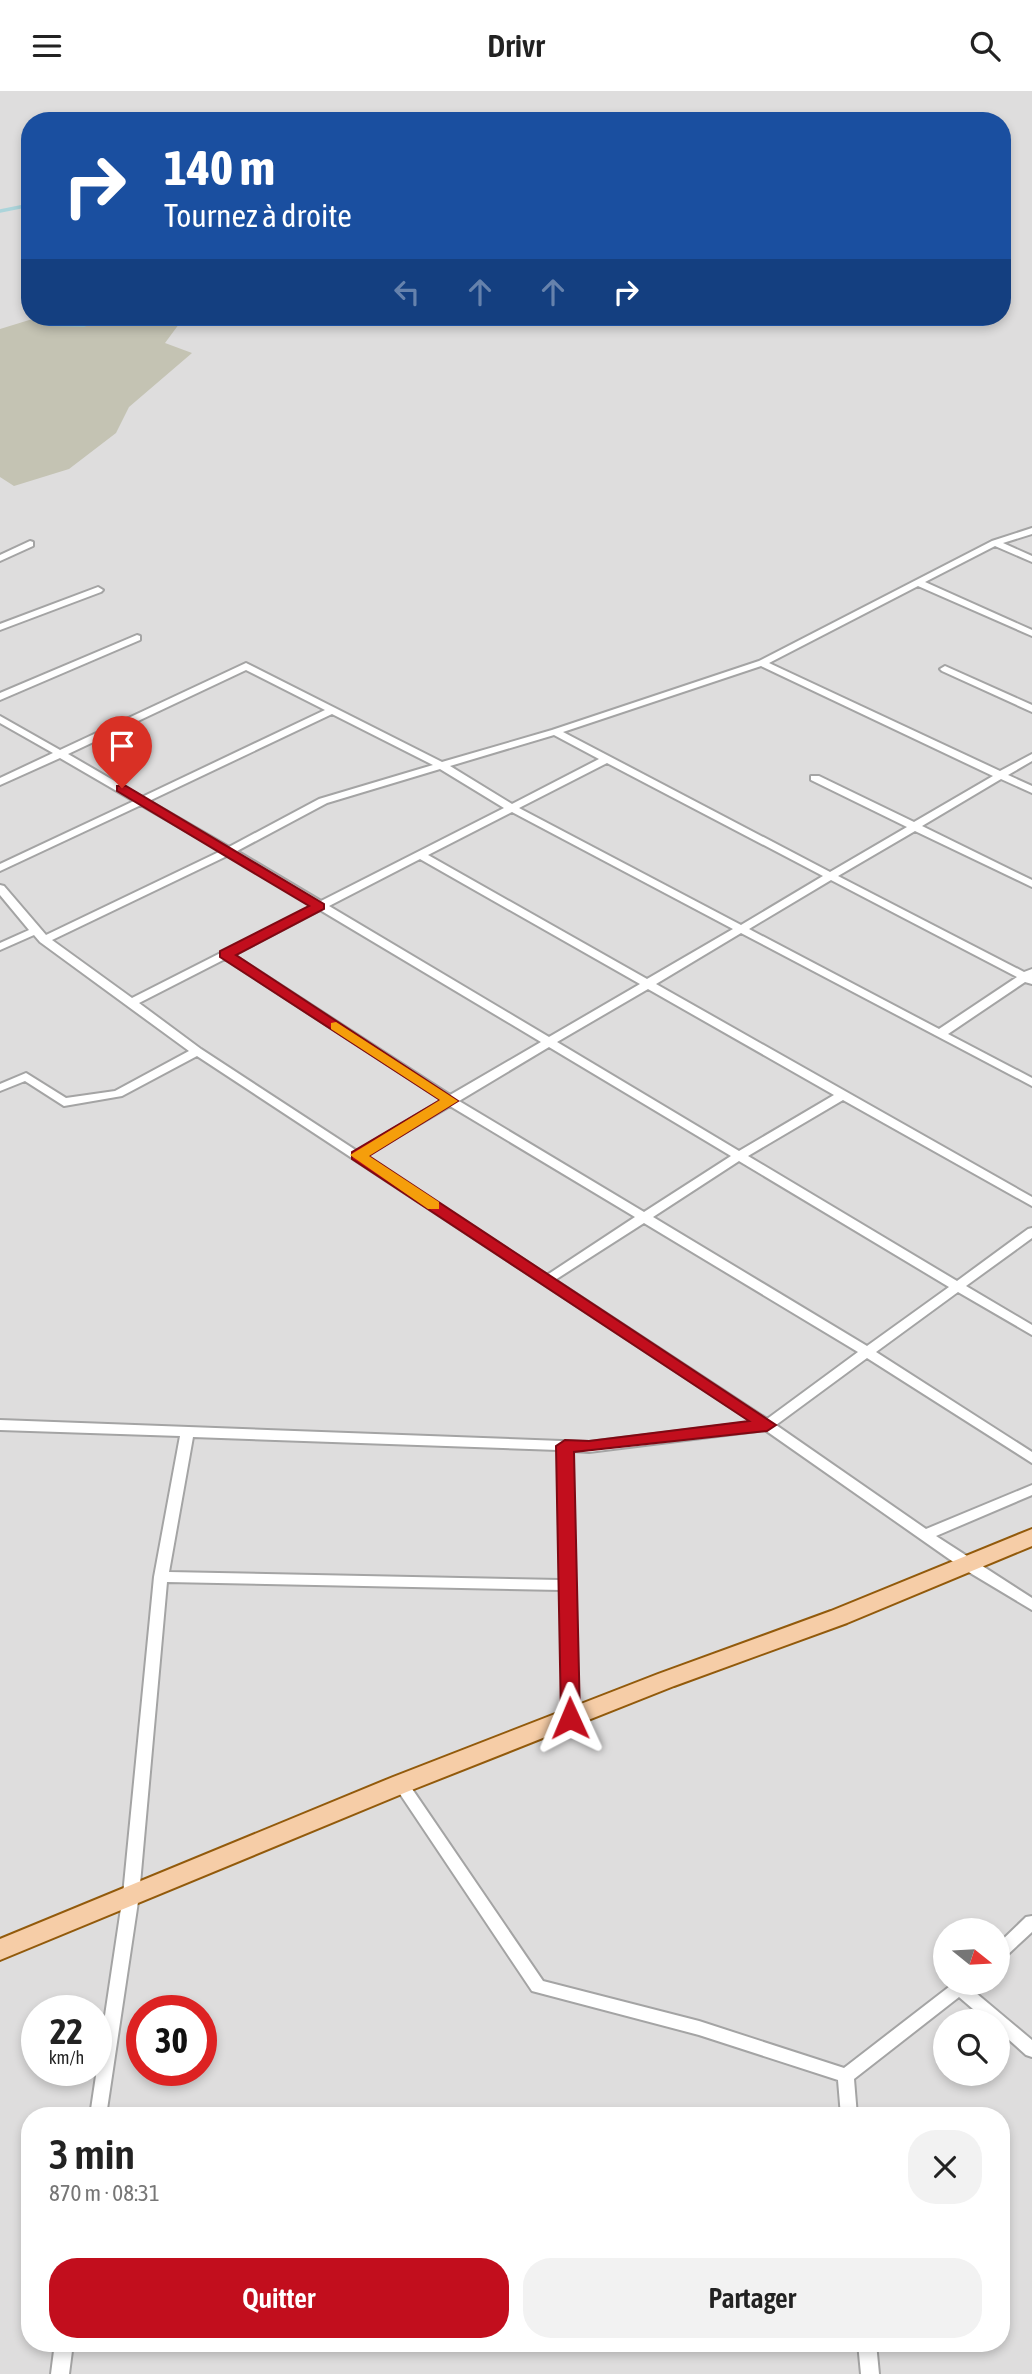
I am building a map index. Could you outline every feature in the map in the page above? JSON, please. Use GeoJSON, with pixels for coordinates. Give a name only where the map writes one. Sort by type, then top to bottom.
{"type":"FeatureCollection","features":[{"type":"Feature","properties":{"kind":"main road"},"geometry":{"type":"LineString","coordinates":[[0,1949],[401,1784],[839,1617],[1032,1537]]}},
{"type":"Feature","properties":{"kind":"street"},"geometry":{"type":"LineString","coordinates":[[0,947],[39,935],[229,851],[323,801],[555,732],[762,663],[996,543],[1032,531]]}},
{"type":"Feature","properties":{"kind":"street"},"geometry":{"type":"LineString","coordinates":[[996,543],[1032,559]]}},
{"type":"Feature","properties":{"kind":"street"},"geometry":{"type":"LineString","coordinates":[[0,558],[30,544]]}},
{"type":"Feature","properties":{"kind":"street"},"geometry":{"type":"LineString","coordinates":[[919,583],[1032,633]]}},
{"type":"Feature","properties":{"kind":"street"},"geometry":{"type":"LineString","coordinates":[[0,627],[98,590]]}},
{"type":"Feature","properties":{"kind":"street"},"geometry":{"type":"LineString","coordinates":[[0,698],[137,638]]}},
{"type":"Feature","properties":{"kind":"street"},"geometry":{"type":"LineString","coordinates":[[762,663],[1032,790]]}},
{"type":"Feature","properties":{"kind":"street"},"geometry":{"type":"LineString","coordinates":[[0,782],[246,666],[442,766],[512,808],[1032,1083]]}},
{"type":"Feature","properties":{"kind":"street"},"geometry":{"type":"LineString","coordinates":[[945,669],[1032,709]]}},
{"type":"Feature","properties":{"kind":"street"},"geometry":{"type":"LineString","coordinates":[[0,868],[333,710]]}},
{"type":"Feature","properties":{"kind":"street"},"geometry":{"type":"LineString","coordinates":[[0,719],[229,851],[1032,1331]]}},
{"type":"Feature","properties":{"kind":"street"},"geometry":{"type":"LineString","coordinates":[[555,732],[1029,977]]}},
{"type":"Feature","properties":{"kind":"street"},"geometry":{"type":"LineString","coordinates":[[358,1155],[1032,757]]}},
{"type":"Feature","properties":{"kind":"street"},"geometry":{"type":"LineString","coordinates":[[131,1003],[607,759]]}},
{"type":"Feature","properties":{"kind":"street"},"geometry":{"type":"LineString","coordinates":[[815,778],[1032,884]]}},
{"type":"Feature","properties":{"kind":"street"},"geometry":{"type":"LineString","coordinates":[[420,855],[1032,1202]]}},
{"type":"Feature","properties":{"kind":"street"},"geometry":{"type":"LineString","coordinates":[[0,888],[39,935],[197,1051],[767,1425],[967,1564],[1032,1605]]}},
{"type":"Feature","properties":{"kind":"street"},"geometry":{"type":"LineString","coordinates":[[225,954],[451,1101],[867,1352],[1032,1458]]}},
{"type":"Feature","properties":{"kind":"street"},"geometry":{"type":"LineString","coordinates":[[940,1034],[1029,977]]}},
{"type":"Feature","properties":{"kind":"street"},"geometry":{"type":"LineString","coordinates":[[0,1088],[26,1076],[64,1102],[118,1094],[197,1051]]}},
{"type":"Feature","properties":{"kind":"street"},"geometry":{"type":"LineString","coordinates":[[547,1280],[739,1156],[844,1094]]}},
{"type":"Feature","properties":{"kind":"street"},"geometry":{"type":"LineString","coordinates":[[0,1425],[589,1447],[767,1425],[1032,1232]]}},
{"type":"Feature","properties":{"kind":"street"},"geometry":{"type":"LineString","coordinates":[[99,2107],[131,1895],[161,1577],[187,1434]]}},
{"type":"Feature","properties":{"kind":"street"},"geometry":{"type":"LineString","coordinates":[[565,1446],[570,1718]]}},
{"type":"Feature","properties":{"kind":"street"},"geometry":{"type":"LineString","coordinates":[[927,1534],[1032,1490]]}},
{"type":"Feature","properties":{"kind":"street"},"geometry":{"type":"LineString","coordinates":[[161,1577],[568,1585]]}},
{"type":"Feature","properties":{"kind":"street"},"geometry":{"type":"LineString","coordinates":[[401,1784],[538,1986],[699,2028],[846,2076]]}},
{"type":"Feature","properties":{"kind":"street"},"geometry":{"type":"LineString","coordinates":[[1010,1942],[1032,1922]]}},
{"type":"Feature","properties":{"kind":"street"},"geometry":{"type":"LineString","coordinates":[[846,2076],[949,1995]]}},
{"type":"Feature","properties":{"kind":"street"},"geometry":{"type":"LineString","coordinates":[[973,1995],[1032,2050]]}},
{"type":"Feature","properties":{"kind":"street"},"geometry":{"type":"LineString","coordinates":[[846,2076],[848,2107]]}},
{"type":"Feature","properties":{"kind":"street"},"geometry":{"type":"LineString","coordinates":[[60,2374],[63,2352]]}},
{"type":"Feature","properties":{"kind":"street"},"geometry":{"type":"LineString","coordinates":[[868,2352],[870,2374]]}},
{"type":"Feature","properties":{"kind":"shaded area"},"geometry":{"type":"Polygon","coordinates":[[[0,91],[1032,91],[1032,2374],[0,2374],[0,91]]]}},
{"type":"Feature","properties":{"kind":"shaded area"},"geometry":{"type":"Polygon","coordinates":[[[21,323],[21,326],[178,326],[165,343],[192,353],[129,407],[116,433],[69,469],[14,486],[0,477],[0,329],[21,323]]]}},
{"type":"Feature","properties":{"kind":"waterway"},"geometry":{"type":"LineString","coordinates":[[0,211],[21,207]]}},
{"type":"Feature","properties":{"kind":"slow traffic"},"geometry":{"type":"LineString","coordinates":[[336,1026],[451,1101],[358,1155],[433,1205]]}},
{"type":"Feature","properties":{"kind":"route"},"geometry":{"type":"LineString","coordinates":[[122,788],[319,907],[225,954],[451,1101],[358,1155],[767,1425],[589,1447],[565,1446],[570,1718]]}}]}
